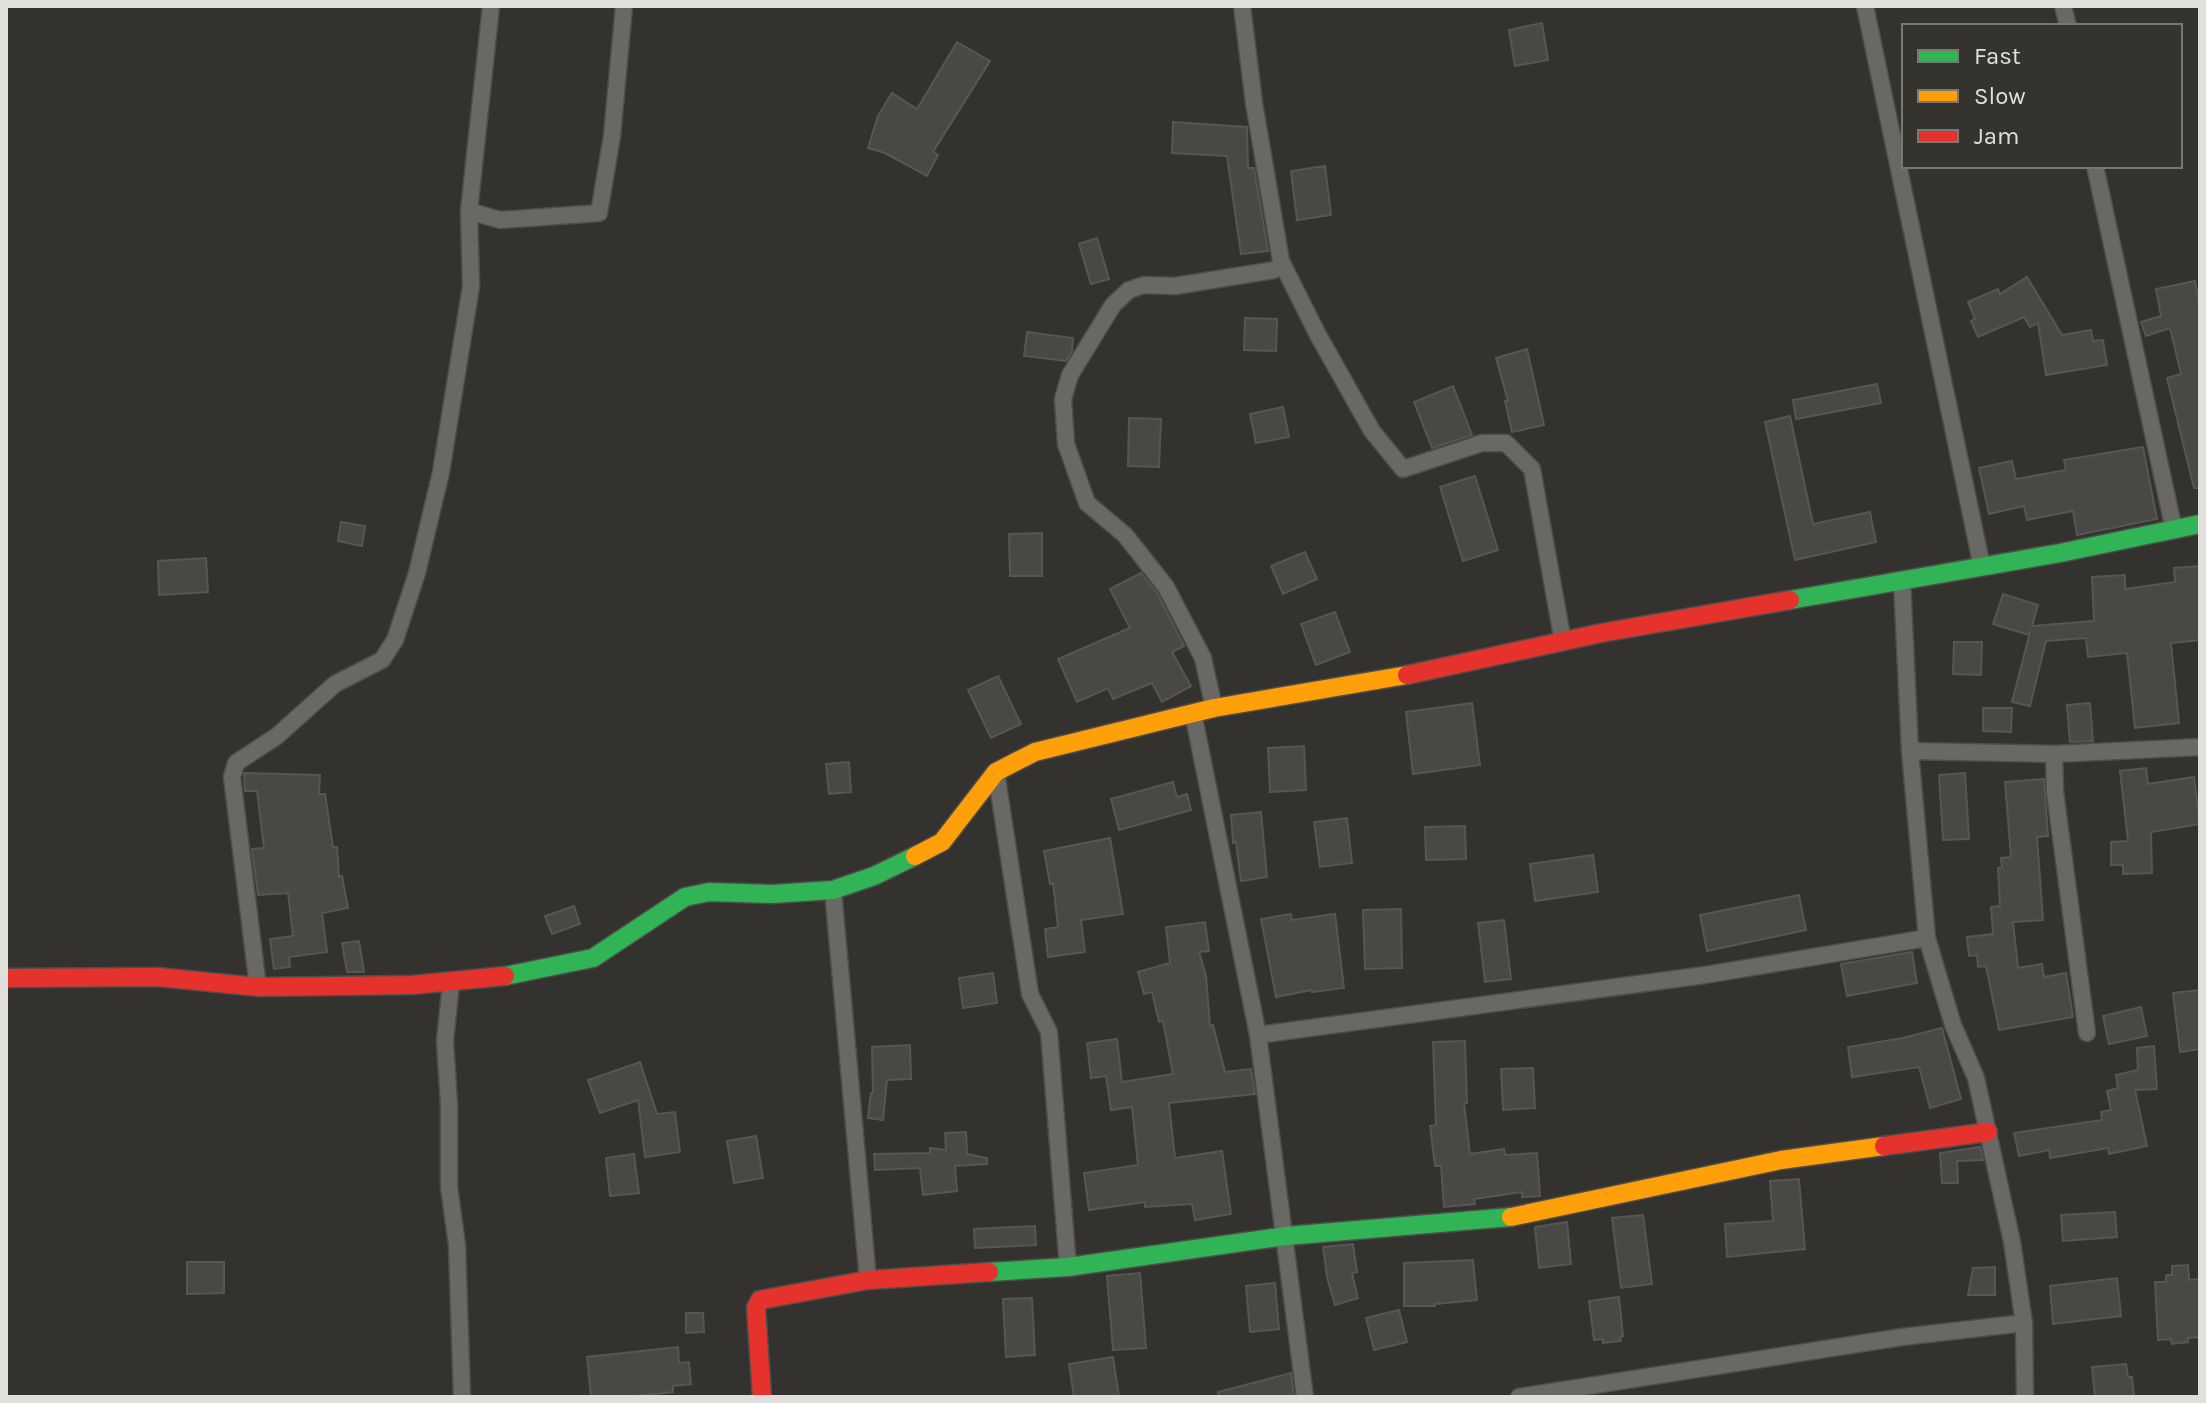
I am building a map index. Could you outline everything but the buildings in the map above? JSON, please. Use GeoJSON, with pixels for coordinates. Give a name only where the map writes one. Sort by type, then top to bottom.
{"type":"FeatureCollection","features":[{"type":"Feature","properties":{"kind":"street"},"geometry":{"type":"LineString","coordinates":[[258,987],[232,777],[236,763],[277,736],[335,684],[382,660],[395,640],[417,573],[441,472],[471,286],[469,211],[491,6]]}},
{"type":"Feature","properties":{"kind":"street"},"geometry":{"type":"LineString","coordinates":[[469,211],[500,220],[599,213],[612,136],[624,6]]}},
{"type":"Feature","properties":{"kind":"street"},"geometry":{"type":"LineString","coordinates":[[1242,6],[1254,103],[1281,261],[1318,335],[1372,431],[1403,469],[1482,443],[1506,443],[1532,469],[1563,642]]}},
{"type":"Feature","properties":{"kind":"street"},"geometry":{"type":"LineString","coordinates":[[1865,6],[1982,567]]}},
{"type":"Feature","properties":{"kind":"street"},"geometry":{"type":"LineString","coordinates":[[2095,168],[2174,530]]}},
{"type":"Feature","properties":{"kind":"street"},"geometry":{"type":"LineString","coordinates":[[1214,708],[1203,658],[1166,587],[1125,535],[1087,503],[1066,444],[1063,399],[1070,375],[1113,305],[1129,290],[1144,285],[1175,286],[1274,270],[1281,261]]}},
{"type":"Feature","properties":{"kind":"street"},"geometry":{"type":"LineString","coordinates":[[6,978],[158,977],[258,987],[451,983],[486,980],[593,958],[685,897],[709,892],[772,894],[833,890],[874,876],[942,842],[996,772],[1035,752],[1214,708],[1437,670],[1563,642],[1982,567],[2200,524]]}},
{"type":"Feature","properties":{"kind":"street"},"geometry":{"type":"LineString","coordinates":[[1902,581],[1910,751],[1927,938],[1953,1025],[1976,1078],[2012,1242],[2024,1323],[2025,1397]]}},
{"type":"Feature","properties":{"kind":"street"},"geometry":{"type":"LineString","coordinates":[[1193,713],[1258,1035],[1305,1397]]}},
{"type":"Feature","properties":{"kind":"street"},"geometry":{"type":"LineString","coordinates":[[1910,751],[2054,754],[2200,747]]}},
{"type":"Feature","properties":{"kind":"street"},"geometry":{"type":"LineString","coordinates":[[2054,754],[2055,792],[2087,1033]]}},
{"type":"Feature","properties":{"kind":"street"},"geometry":{"type":"LineString","coordinates":[[996,772],[1030,994],[1049,1032],[1068,1267]]}},
{"type":"Feature","properties":{"kind":"street"},"geometry":{"type":"LineString","coordinates":[[833,890],[868,1280]]}},
{"type":"Feature","properties":{"kind":"street"},"geometry":{"type":"LineString","coordinates":[[1258,1035],[1705,975],[1927,938]]}},
{"type":"Feature","properties":{"kind":"street"},"geometry":{"type":"LineString","coordinates":[[451,983],[445,1041],[449,1187],[457,1245],[462,1397]]}},
{"type":"Feature","properties":{"kind":"street"},"geometry":{"type":"LineString","coordinates":[[762,1397],[756,1308],[760,1300],[868,1280],[1068,1267],[1286,1236],[1519,1216],[1781,1160],[1988,1132]]}},
{"type":"Feature","properties":{"kind":"street"},"geometry":{"type":"LineString","coordinates":[[1519,1397],[1887,1339],[2024,1323]]}},
{"type":"Feature","properties":{"kind":"traffic: fast"},"geometry":{"type":"LineString","coordinates":[[1790,600],[2060,553],[2200,524]]}},
{"type":"Feature","properties":{"kind":"traffic: fast"},"geometry":{"type":"LineString","coordinates":[[505,976],[593,958],[685,897],[709,892],[772,894],[833,890],[874,876],[915,856]]}},
{"type":"Feature","properties":{"kind":"traffic: fast"},"geometry":{"type":"LineString","coordinates":[[989,1272],[1068,1267],[1286,1236],[1511,1217]]}},
{"type":"Feature","properties":{"kind":"traffic: slow"},"geometry":{"type":"LineString","coordinates":[[915,856],[942,842],[996,772],[1035,752],[1214,708],[1407,675]]}},
{"type":"Feature","properties":{"kind":"traffic: slow"},"geometry":{"type":"LineString","coordinates":[[1511,1217],[1781,1160],[1884,1146]]}},
{"type":"Feature","properties":{"kind":"traffic: jam"},"geometry":{"type":"LineString","coordinates":[[1407,675],[1601,633],[1790,600]]}},
{"type":"Feature","properties":{"kind":"traffic: jam"},"geometry":{"type":"LineString","coordinates":[[6,978],[158,977],[258,987],[412,985],[505,976]]}},
{"type":"Feature","properties":{"kind":"traffic: jam"},"geometry":{"type":"LineString","coordinates":[[1884,1146],[1988,1132]]}},
{"type":"Feature","properties":{"kind":"traffic: jam"},"geometry":{"type":"LineString","coordinates":[[762,1397],[756,1308],[760,1300],[868,1280],[989,1272]]}}]}
